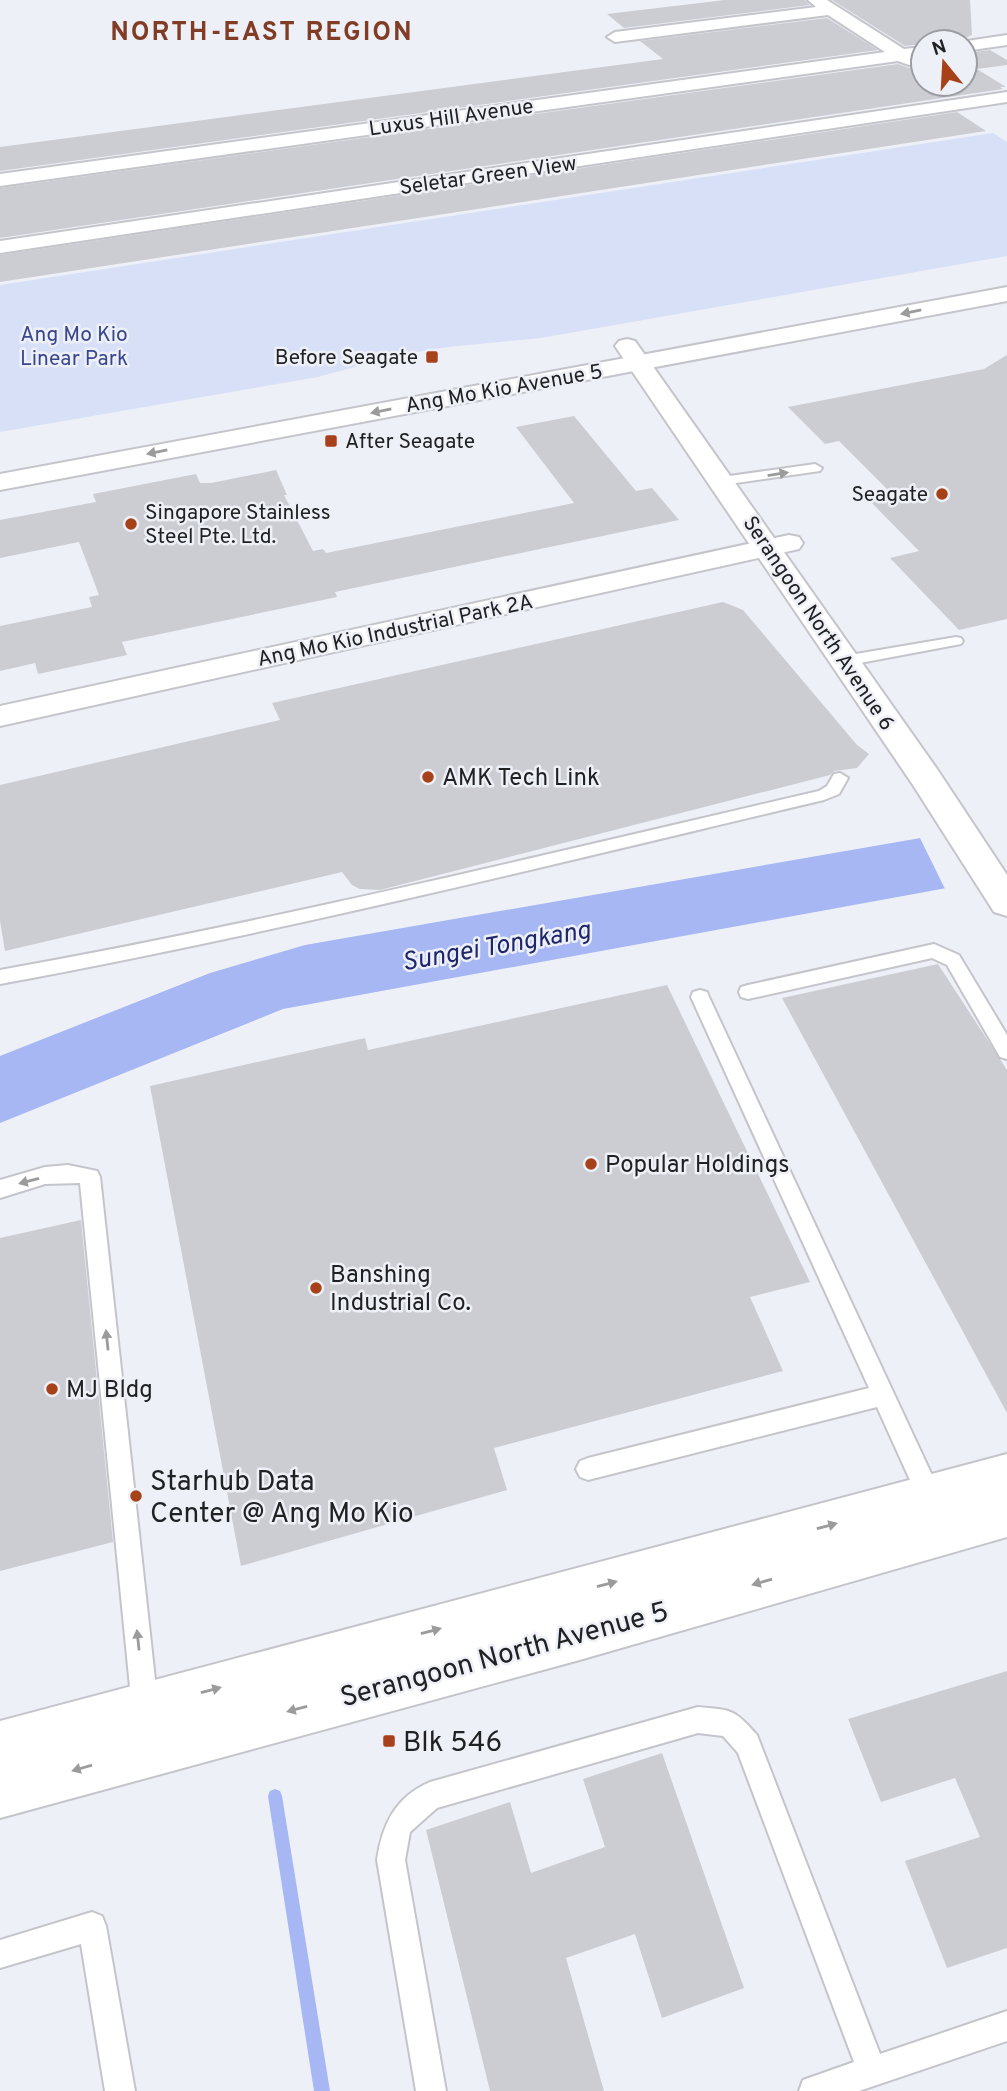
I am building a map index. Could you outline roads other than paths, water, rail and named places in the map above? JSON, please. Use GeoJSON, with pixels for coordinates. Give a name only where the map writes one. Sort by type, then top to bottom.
{"type":"FeatureCollection","features":[{"type":"Feature","properties":{"kind":"street"},"geometry":{"type":"LineString","coordinates":[[615,37],[823,5],[909,60]]}},
{"type":"Feature","properties":{"kind":"street"},"geometry":{"type":"LineString","coordinates":[[979,44],[1007,40]]}},
{"type":"Feature","properties":{"kind":"street","name":"Luxus Hill Avenue"},"geometry":{"type":"LineString","coordinates":[[0,180],[909,54]]}},
{"type":"Feature","properties":{"kind":"street","name":"Seletar Green View"},"geometry":{"type":"LineString","coordinates":[[0,247],[1007,97]]}},
{"type":"Feature","properties":{"kind":"street"},"geometry":{"type":"LineString","coordinates":[[968,98],[996,115]]}},
{"type":"Feature","properties":{"kind":"street","name":"Ang Mo Kio Avenue 5"},"geometry":{"type":"LineString","coordinates":[[0,482],[643,353],[1007,276]]}},
{"type":"Feature","properties":{"kind":"street","name":"Ang Mo Kio Avenue 5"},"geometry":{"type":"LineString","coordinates":[[161,428],[1007,294]]}},
{"type":"Feature","properties":{"kind":"street","name":"Serangoon North Avenue 6"},"geometry":{"type":"LineString","coordinates":[[643,353],[779,545],[935,775],[1007,864]]}},
{"type":"Feature","properties":{"kind":"street","name":"Ang Mo Kio Industrial Park 2A"},"geometry":{"type":"LineString","coordinates":[[0,716],[779,545]]}},
{"type":"Feature","properties":{"kind":"street","name":"Serangoon North Avenue 6"},"geometry":{"type":"LineString","coordinates":[[935,775],[1007,903]]}},
{"type":"Feature","properties":{"kind":"street","name":"Serangoon North Avenue 5"},"geometry":{"type":"LineString","coordinates":[[0,1748],[146,1728],[576,1635],[938,1514],[1007,1477]]}},
{"type":"Feature","properties":{"kind":"street","name":"Serangoon North Avenue 5"},"geometry":{"type":"LineString","coordinates":[[938,1514],[1007,1514]]}},
{"type":"Feature","properties":{"kind":"street","name":"Serangoon North Avenue 5"},"geometry":{"type":"LineString","coordinates":[[0,1791],[146,1728]]}},
{"type":"Feature","properties":{"kind":"lane"},"geometry":{"type":"LineString","coordinates":[[732,480],[815,468]]}},
{"type":"Feature","properties":{"kind":"lane"},"geometry":{"type":"LineString","coordinates":[[855,659],[956,641]]}},
{"type":"Feature","properties":{"kind":"lane"},"geometry":{"type":"LineString","coordinates":[[0,977],[83,962],[441,884],[824,795],[833,790],[840,778]]}},
{"type":"Feature","properties":{"kind":"lane"},"geometry":{"type":"LineString","coordinates":[[748,992],[934,951],[940,952],[953,960],[1007,1052]]}},
{"type":"Feature","properties":{"kind":"lane"},"geometry":{"type":"LineString","coordinates":[[700,997],[938,1514]]}},
{"type":"Feature","properties":{"kind":"lane"},"geometry":{"type":"LineString","coordinates":[[0,1189],[55,1173],[75,1172],[90,1177],[146,1728]]}},
{"type":"Feature","properties":{"kind":"lane"},"geometry":{"type":"LineString","coordinates":[[588,1469],[884,1395]]}},
{"type":"Feature","properties":{"kind":"lane"},"geometry":{"type":"LineString","coordinates":[[432,2091],[391,1860],[394,1832],[405,1815],[430,1796],[698,1720],[729,1723],[748,1744],[872,2071]]}},
{"type":"Feature","properties":{"kind":"lane"},"geometry":{"type":"LineString","coordinates":[[0,1954],[92,1926],[120,2091]]}},
{"type":"Feature","properties":{"kind":"lane"},"geometry":{"type":"LineString","coordinates":[[814,2091],[1007,2026]]}},
{"type":"Feature","properties":{"kind":"water","name":"Sungei Tongkang"},"geometry":{"type":"Polygon","coordinates":[[[1007,823],[1007,877],[283,1009],[0,1123],[0,1056],[210,973],[305,945],[1007,823]]]}},
{"type":"Feature","properties":{"kind":"waterway"},"geometry":{"type":"LineString","coordinates":[[275,1796],[322,2091]]}},
{"type":"Feature","properties":{"kind":"place","name":"Before Seagate"},"geometry":{"type":"Point","coordinates":[432,357]}},
{"type":"Feature","properties":{"kind":"place","name":"After Seagate"},"geometry":{"type":"Point","coordinates":[331,441]}},
{"type":"Feature","properties":{"kind":"place","name":"Seagate"},"geometry":{"type":"Point","coordinates":[942,494]}},
{"type":"Feature","properties":{"kind":"place","name":"Singapore Stainless Steel Pte. Ltd."},"geometry":{"type":"Point","coordinates":[131,524]}},
{"type":"Feature","properties":{"kind":"place","name":"AMK Tech Link"},"geometry":{"type":"Point","coordinates":[428,777]}},
{"type":"Feature","properties":{"kind":"place","name":"Popular Holdings"},"geometry":{"type":"Point","coordinates":[591,1164]}},
{"type":"Feature","properties":{"kind":"place","name":"Banshing Industrial Co."},"geometry":{"type":"Point","coordinates":[316,1288]}},
{"type":"Feature","properties":{"kind":"place","name":"MJ Bldg"},"geometry":{"type":"Point","coordinates":[52,1389]}},
{"type":"Feature","properties":{"kind":"place","name":"Starhub Data Center @ Ang Mo Kio"},"geometry":{"type":"Point","coordinates":[136,1496]}},
{"type":"Feature","properties":{"kind":"place","name":"Blk 546"},"geometry":{"type":"Point","coordinates":[389,1741]}},
{"type":"Feature","properties":{"kind":"district","name":"NORTH-EAST REGION"},"geometry":{"type":"Point","coordinates":[262,31]}},
{"type":"Feature","properties":{"kind":"park label","name":"Ang Mo Kio Linear Park"},"geometry":{"type":"Point","coordinates":[74,346]}}]}
